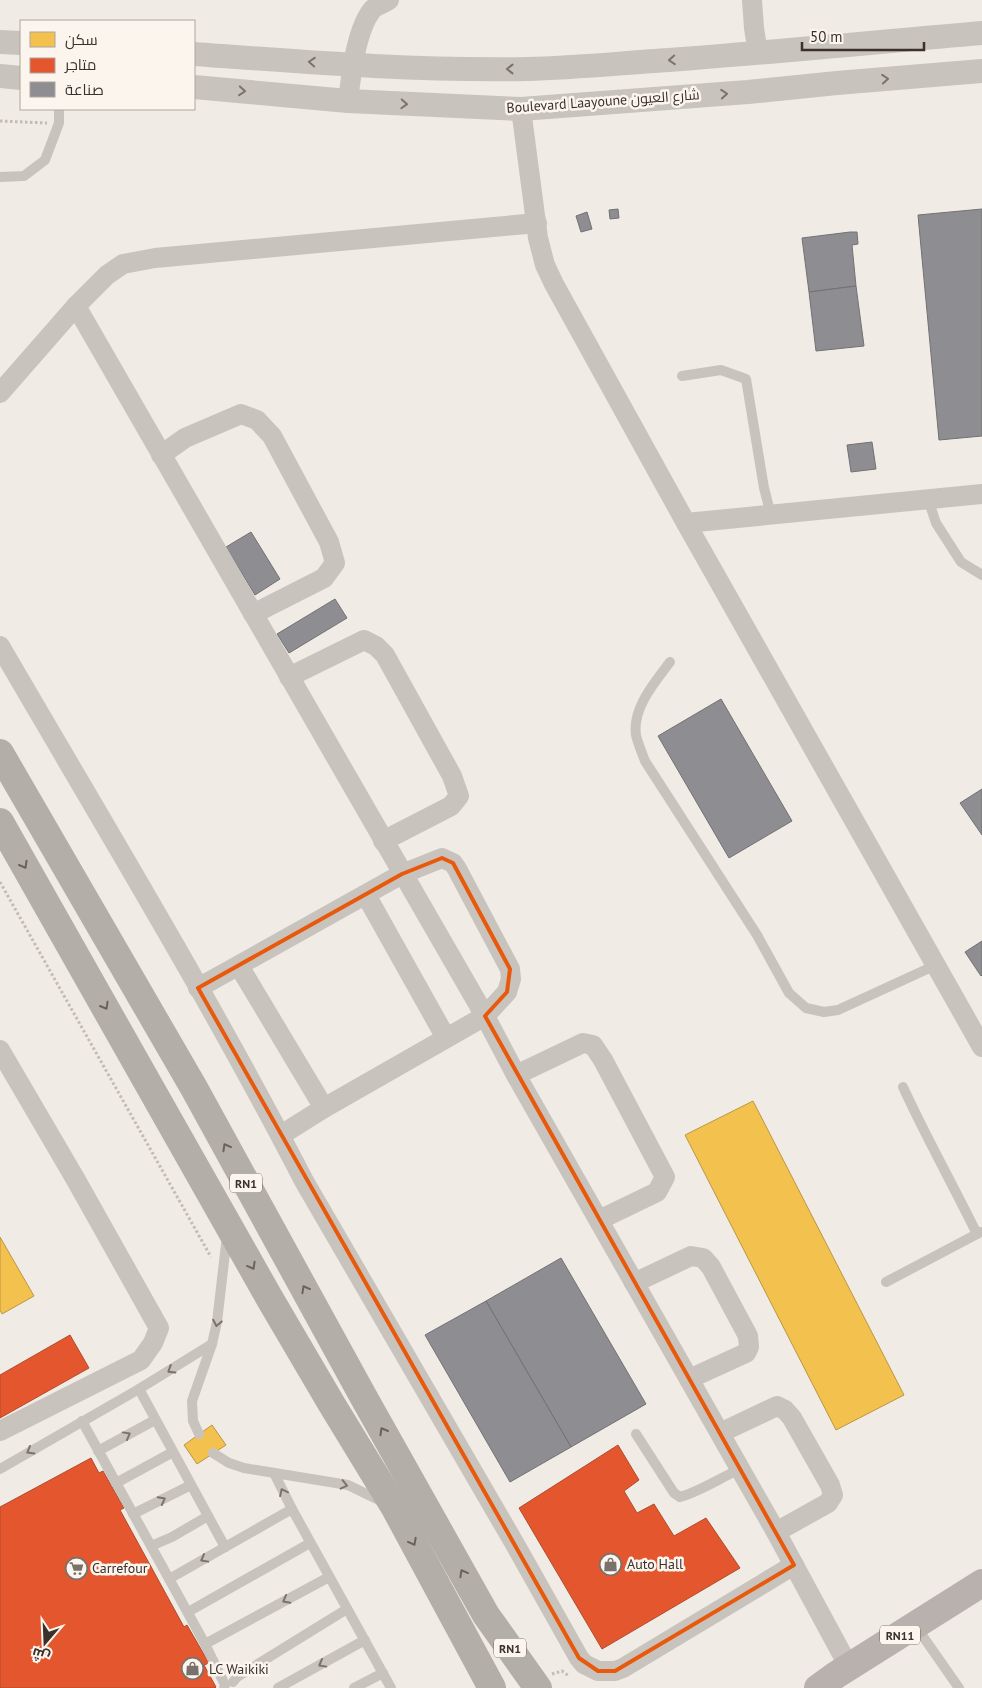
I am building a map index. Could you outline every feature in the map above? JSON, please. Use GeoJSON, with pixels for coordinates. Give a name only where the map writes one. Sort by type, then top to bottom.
{"type":"FeatureCollection","features":[{"type":"Feature","properties":{"kind":"highway","name":"RN1"},"geometry":{"type":"LineString","coordinates":[[0,753],[194,1088],[486,1615],[554,1683]]}},
{"type":"Feature","properties":{"kind":"highway","name":"RN1"},"geometry":{"type":"LineString","coordinates":[[0,822],[326,1395],[395,1508],[492,1688]]}},
{"type":"Feature","properties":{"kind":"main road","name":"RN11"},"geometry":{"type":"LineString","coordinates":[[818,1688],[982,1583]]}},
{"type":"Feature","properties":{"kind":"street"},"geometry":{"type":"LineString","coordinates":[[366,0],[366,20]]}},
{"type":"Feature","properties":{"kind":"street"},"geometry":{"type":"LineString","coordinates":[[752,0],[758,54]]}},
{"type":"Feature","properties":{"kind":"street"},"geometry":{"type":"LineString","coordinates":[[348,101],[352,65],[366,20],[373,8],[388,1]]}},
{"type":"Feature","properties":{"kind":"street"},"geometry":{"type":"LineString","coordinates":[[195,54],[352,65],[467,70],[527,69],[758,54],[982,33]]}},
{"type":"Feature","properties":{"kind":"street"},"geometry":{"type":"LineString","coordinates":[[0,42],[20,43]]}},
{"type":"Feature","properties":{"kind":"street","name":"Boulevard Laayoune شارع العيون"},"geometry":{"type":"LineString","coordinates":[[195,86],[348,101],[520,109],[748,92],[837,82],[982,71]]}},
{"type":"Feature","properties":{"kind":"street"},"geometry":{"type":"LineString","coordinates":[[0,76],[20,78]]}},
{"type":"Feature","properties":{"kind":"street"},"geometry":{"type":"LineString","coordinates":[[520,109],[542,254],[554,284],[686,523],[982,1047]]}},
{"type":"Feature","properties":{"kind":"street"},"geometry":{"type":"LineString","coordinates":[[0,393],[76,306],[115,268],[123,264],[155,258],[537,223]]}},
{"type":"Feature","properties":{"kind":"street"},"geometry":{"type":"LineString","coordinates":[[76,306],[485,1016],[516,1075],[776,1532],[849,1668]]}},
{"type":"Feature","properties":{"kind":"street"},"geometry":{"type":"LineString","coordinates":[[161,454],[185,438],[241,414],[257,420],[272,436],[329,542],[335,563],[324,578],[253,614]]}},
{"type":"Feature","properties":{"kind":"street"},"geometry":{"type":"LineString","coordinates":[[686,523],[982,494]]}},
{"type":"Feature","properties":{"kind":"street"},"geometry":{"type":"LineString","coordinates":[[289,677],[364,640],[376,646],[384,655],[452,776],[459,796],[451,806],[383,841]]}},
{"type":"Feature","properties":{"kind":"street"},"geometry":{"type":"LineString","coordinates":[[0,646],[198,988],[281,1135],[304,1181],[584,1664],[598,1671],[615,1671],[623,1668],[794,1565]]}},
{"type":"Feature","properties":{"kind":"street"},"geometry":{"type":"LineString","coordinates":[[198,988],[402,874],[442,858],[453,863],[457,869],[510,969],[511,979],[507,992],[485,1016],[324,1108],[281,1135]]}},
{"type":"Feature","properties":{"kind":"street"},"geometry":{"type":"LineString","coordinates":[[366,895],[446,1038]]}},
{"type":"Feature","properties":{"kind":"street"},"geometry":{"type":"LineString","coordinates":[[240,966],[324,1108]]}},
{"type":"Feature","properties":{"kind":"street"},"geometry":{"type":"LineString","coordinates":[[516,1075],[583,1043],[593,1045],[603,1060],[665,1177],[657,1192],[599,1220]]}},
{"type":"Feature","properties":{"kind":"street"},"geometry":{"type":"LineString","coordinates":[[0,1431],[141,1360],[153,1342],[159,1328],[90,1204],[1,1056]]}},
{"type":"Feature","properties":{"kind":"street"},"geometry":{"type":"LineString","coordinates":[[634,1283],[691,1256],[703,1258],[711,1267],[748,1336],[749,1347],[746,1353],[689,1379]]}},
{"type":"Feature","properties":{"kind":"street"},"geometry":{"type":"LineString","coordinates":[[720,1434],[777,1406],[785,1410],[797,1426],[830,1485],[833,1494],[828,1503],[776,1532]]}},
{"type":"Feature","properties":{"kind":"lane"},"geometry":{"type":"LineString","coordinates":[[0,177],[24,176],[45,160],[59,123],[59,110]]}},
{"type":"Feature","properties":{"kind":"lane"},"geometry":{"type":"LineString","coordinates":[[682,376],[721,370],[746,379],[764,488],[771,515]]}},
{"type":"Feature","properties":{"kind":"lane"},"geometry":{"type":"LineString","coordinates":[[928,499],[936,523],[962,562],[982,575]]}},
{"type":"Feature","properties":{"kind":"lane"},"geometry":{"type":"LineString","coordinates":[[670,662],[651,688],[637,716],[636,735],[645,761],[757,935],[789,993],[806,1008],[824,1012],[838,1010],[936,965]]}},
{"type":"Feature","properties":{"kind":"lane"},"geometry":{"type":"LineString","coordinates":[[886,1282],[980,1233],[932,1148],[903,1087]]}},
{"type":"Feature","properties":{"kind":"lane"},"geometry":{"type":"LineString","coordinates":[[199,1434],[193,1421],[192,1401],[212,1344],[223,1279],[228,1223]]}},
{"type":"Feature","properties":{"kind":"lane"},"geometry":{"type":"LineString","coordinates":[[0,1469],[139,1389],[212,1344]]}},
{"type":"Feature","properties":{"kind":"lane"},"geometry":{"type":"LineString","coordinates":[[139,1389],[225,1548]]}},
{"type":"Feature","properties":{"kind":"lane"},"geometry":{"type":"LineString","coordinates":[[98,1451],[155,1420]]}},
{"type":"Feature","properties":{"kind":"lane"},"geometry":{"type":"LineString","coordinates":[[82,1421],[230,1686],[237,1677],[347,1609]]}},
{"type":"Feature","properties":{"kind":"lane"},"geometry":{"type":"LineString","coordinates":[[636,1434],[674,1493],[680,1497],[693,1494],[740,1469]]}},
{"type":"Feature","properties":{"kind":"lane"},"geometry":{"type":"LineString","coordinates":[[116,1483],[173,1452]]}},
{"type":"Feature","properties":{"kind":"lane"},"geometry":{"type":"LineString","coordinates":[[213,1453],[229,1463],[244,1468],[348,1485],[395,1508]]}},
{"type":"Feature","properties":{"kind":"lane"},"geometry":{"type":"LineString","coordinates":[[274,1473],[310,1543],[383,1672],[390,1688]]}},
{"type":"Feature","properties":{"kind":"lane"},"geometry":{"type":"LineString","coordinates":[[133,1514],[191,1485]]}},
{"type":"Feature","properties":{"kind":"lane"},"geometry":{"type":"LineString","coordinates":[[169,1579],[292,1509]]}},
{"type":"Feature","properties":{"kind":"lane"},"geometry":{"type":"LineString","coordinates":[[151,1546],[172,1537],[208,1516]]}},
{"type":"Feature","properties":{"kind":"lane"},"geometry":{"type":"LineString","coordinates":[[188,1612],[310,1543]]}},
{"type":"Feature","properties":{"kind":"lane"},"geometry":{"type":"LineString","coordinates":[[205,1644],[329,1577]]}},
{"type":"Feature","properties":{"kind":"lane"},"geometry":{"type":"LineString","coordinates":[[915,1625],[959,1688]]}},
{"type":"Feature","properties":{"kind":"lane"},"geometry":{"type":"LineString","coordinates":[[278,1688],[365,1640]]}},
{"type":"Feature","properties":{"kind":"lane"},"geometry":{"type":"LineString","coordinates":[[354,1688],[383,1672]]}},
{"type":"Feature","properties":{"kind":"path"},"geometry":{"type":"LineString","coordinates":[[0,121],[59,123]]}},
{"type":"Feature","properties":{"kind":"path"},"geometry":{"type":"LineString","coordinates":[[0,882],[223,1279]]}},
{"type":"Feature","properties":{"kind":"highlighted area"},"geometry":{"type":"Polygon","coordinates":[[[442,858],[453,863],[510,969],[507,992],[485,1016],[794,1565],[615,1671],[598,1671],[579,1658],[198,988],[402,874],[442,858]]]}},
{"type":"Feature","properties":{"kind":"building: سكن"},"geometry":{"type":"Polygon","coordinates":[[[753,1101],[904,1395],[836,1430],[685,1135],[753,1101]]]}},
{"type":"Feature","properties":{"kind":"building: سكن"},"geometry":{"type":"Polygon","coordinates":[[[0,1237],[34,1296],[2,1314],[0,1310],[0,1237]]]}},
{"type":"Feature","properties":{"kind":"building: سكن"},"geometry":{"type":"Polygon","coordinates":[[[212,1425],[226,1445],[197,1464],[184,1445],[212,1425]]]}},
{"type":"Feature","properties":{"kind":"building: متاجر"},"geometry":{"type":"Polygon","coordinates":[[[70,1335],[89,1368],[0,1418],[0,1375],[70,1335]]]}},
{"type":"Feature","properties":{"kind":"building: متاجر"},"geometry":{"type":"Polygon","coordinates":[[[618,1445],[639,1480],[624,1491],[637,1513],[654,1504],[674,1536],[706,1518],[740,1568],[602,1649],[519,1508],[618,1445]]]}},
{"type":"Feature","properties":{"kind":"building: متاجر","name":"Carrefour"},"geometry":{"type":"Polygon","coordinates":[[[91,1458],[99,1473],[103,1471],[124,1508],[120,1510],[184,1627],[187,1625],[209,1663],[204,1665],[215,1688],[0,1688],[0,1507],[91,1458]]]}},
{"type":"Feature","properties":{"kind":"building: صناعة"},"geometry":{"type":"Polygon","coordinates":[[[618,209],[619,218],[610,219],[609,210],[618,209]]]}},
{"type":"Feature","properties":{"kind":"building: صناعة"},"geometry":{"type":"Polygon","coordinates":[[[982,209],[982,436],[939,440],[918,215],[982,209]]]}},
{"type":"Feature","properties":{"kind":"building: صناعة"},"geometry":{"type":"Polygon","coordinates":[[[587,212],[592,229],[581,232],[576,216],[587,212]]]}},
{"type":"Feature","properties":{"kind":"building: صناعة"},"geometry":{"type":"Polygon","coordinates":[[[857,232],[858,244],[852,245],[856,286],[809,292],[802,238],[857,232]]]}},
{"type":"Feature","properties":{"kind":"building: صناعة"},"geometry":{"type":"Polygon","coordinates":[[[856,286],[864,346],[816,351],[809,292],[856,286]]]}},
{"type":"Feature","properties":{"kind":"building: صناعة"},"geometry":{"type":"Polygon","coordinates":[[[872,442],[876,469],[851,472],[847,445],[872,442]]]}},
{"type":"Feature","properties":{"kind":"building: صناعة"},"geometry":{"type":"Polygon","coordinates":[[[251,532],[280,579],[255,595],[226,547],[251,532]]]}},
{"type":"Feature","properties":{"kind":"building: صناعة"},"geometry":{"type":"Polygon","coordinates":[[[335,599],[347,618],[289,653],[277,634],[335,599]]]}},
{"type":"Feature","properties":{"kind":"building: صناعة"},"geometry":{"type":"Polygon","coordinates":[[[721,699],[792,821],[729,858],[658,736],[721,699]]]}},
{"type":"Feature","properties":{"kind":"building: صناعة"},"geometry":{"type":"Polygon","coordinates":[[[982,789],[982,835],[960,803],[982,789]]]}},
{"type":"Feature","properties":{"kind":"building: صناعة"},"geometry":{"type":"Polygon","coordinates":[[[982,941],[982,975],[981,976],[965,952],[982,941]]]}},
{"type":"Feature","properties":{"kind":"building: صناعة"},"geometry":{"type":"Polygon","coordinates":[[[561,1258],[646,1404],[571,1447],[486,1301],[561,1258]]]}},
{"type":"Feature","properties":{"kind":"building: صناعة"},"geometry":{"type":"Polygon","coordinates":[[[486,1301],[571,1447],[510,1482],[425,1335],[486,1301]]]}},
{"type":"Feature","properties":{"kind":"place","name":"Auto Hall"},"geometry":{"type":"Point","coordinates":[611,1564]}},
{"type":"Feature","properties":{"kind":"place","name":"Carrefour"},"geometry":{"type":"Point","coordinates":[76,1568]}},
{"type":"Feature","properties":{"kind":"place","name":"LC Waikiki"},"geometry":{"type":"Point","coordinates":[193,1669]}}]}
